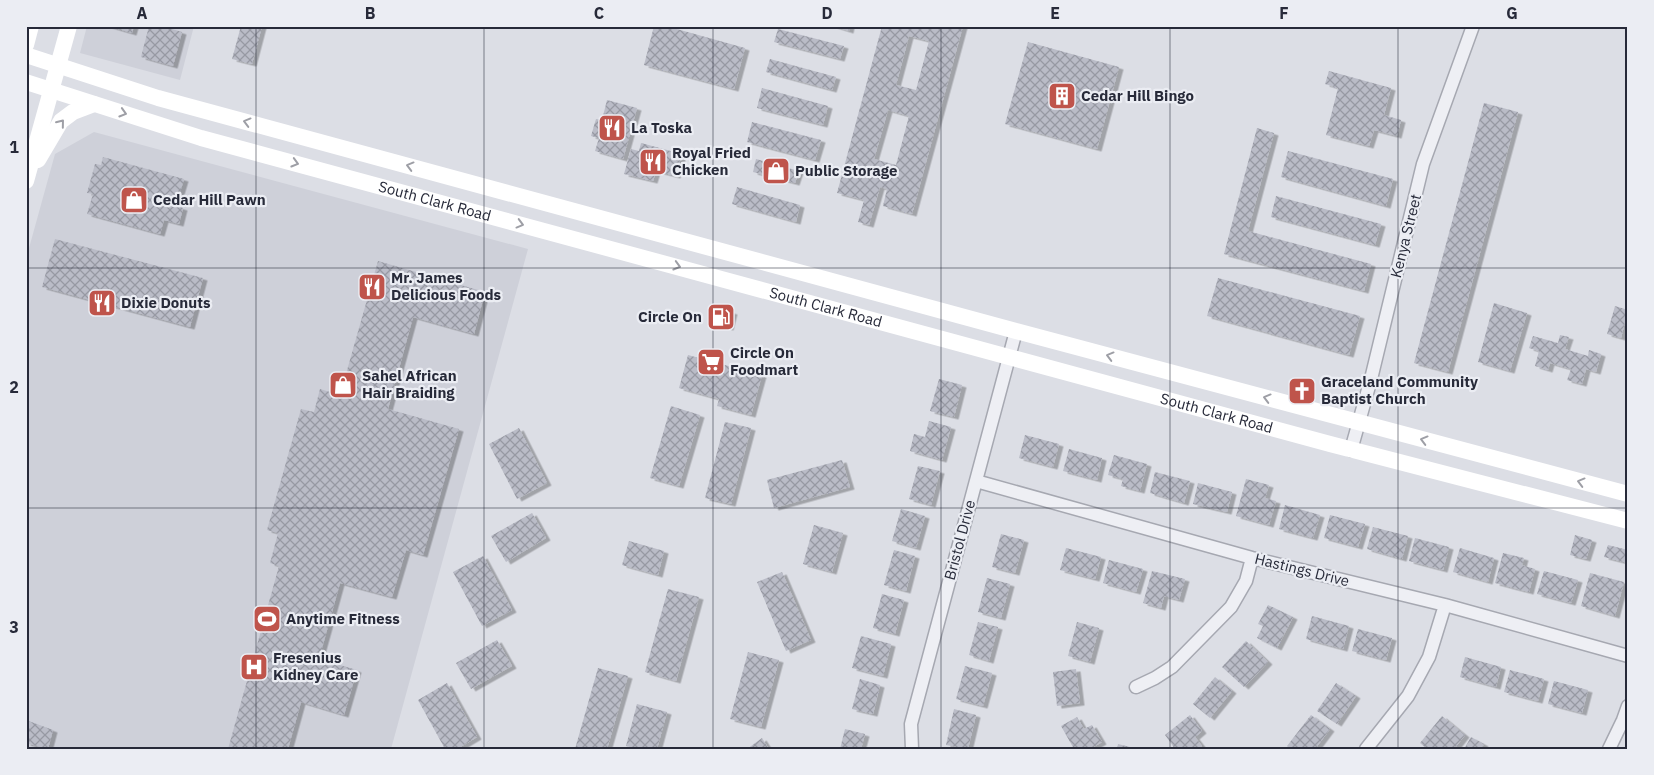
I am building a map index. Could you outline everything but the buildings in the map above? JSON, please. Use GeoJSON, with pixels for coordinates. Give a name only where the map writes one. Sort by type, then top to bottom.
{"type":"FeatureCollection","features":[{"type":"Feature","properties":{"kind":"main road"},"geometry":{"type":"LineString","coordinates":[[26,45],[31,26]]}},
{"type":"Feature","properties":{"kind":"main road"},"geometry":{"type":"LineString","coordinates":[[26,180],[69,26]]}},
{"type":"Feature","properties":{"kind":"main road","name":"South Clark Road"},"geometry":{"type":"LineString","coordinates":[[26,55],[158,98],[1016,331],[1628,494]]}},
{"type":"Feature","properties":{"kind":"main road","name":"South Clark Road"},"geometry":{"type":"LineString","coordinates":[[26,82],[201,138],[1352,450],[1628,521]]}},
{"type":"Feature","properties":{"kind":"main road"},"geometry":{"type":"LineString","coordinates":[[26,180],[61,121],[73,112],[94,104]]}},
{"type":"Feature","properties":{"kind":"main road"},"geometry":{"type":"LineString","coordinates":[[262,153],[268,128]]}},
{"type":"Feature","properties":{"kind":"main road"},"geometry":{"type":"LineString","coordinates":[[370,184],[378,158]]}},
{"type":"Feature","properties":{"kind":"street","name":"Kenya Street"},"geometry":{"type":"LineString","coordinates":[[1352,450],[1424,164],[1473,26]]}},
{"type":"Feature","properties":{"kind":"street","name":"Bristol Drive"},"geometry":{"type":"LineString","coordinates":[[912,749],[911,724],[1016,331]]}},
{"type":"Feature","properties":{"kind":"street","name":"Hastings Drive"},"geometry":{"type":"LineString","coordinates":[[976,480],[1252,558],[1445,605],[1628,656]]}},
{"type":"Feature","properties":{"kind":"street"},"geometry":{"type":"LineString","coordinates":[[1136,688],[1172,667],[1231,607],[1246,581],[1252,558]]}},
{"type":"Feature","properties":{"kind":"street"},"geometry":{"type":"LineString","coordinates":[[1366,749],[1408,696],[1429,657],[1445,605]]}},
{"type":"Feature","properties":{"kind":"street"},"geometry":{"type":"LineString","coordinates":[[1609,749],[1628,706]]}},
{"type":"Feature","properties":{"kind":"shaded area"},"geometry":{"type":"Polygon","coordinates":[[[87,26],[194,26],[180,80],[80,53],[87,26]]]}},
{"type":"Feature","properties":{"kind":"shaded area"},"geometry":{"type":"Polygon","coordinates":[[[94,132],[528,249],[391,749],[26,749],[26,259],[55,154],[94,132]]]}},
{"type":"Feature","properties":{"kind":"place","name":"Cedar Hill Bingo"},"geometry":{"type":"Point","coordinates":[1062,96]}},
{"type":"Feature","properties":{"kind":"place","name":"La Toska"},"geometry":{"type":"Point","coordinates":[612,128]}},
{"type":"Feature","properties":{"kind":"place","name":"Royal Fried Chicken"},"geometry":{"type":"Point","coordinates":[653,162]}},
{"type":"Feature","properties":{"kind":"place","name":"Public Storage"},"geometry":{"type":"Point","coordinates":[776,171]}},
{"type":"Feature","properties":{"kind":"place","name":"Cedar Hill Pawn"},"geometry":{"type":"Point","coordinates":[134,200]}},
{"type":"Feature","properties":{"kind":"place","name":"Mr. James Delicious Foods"},"geometry":{"type":"Point","coordinates":[372,287]}},
{"type":"Feature","properties":{"kind":"place","name":"Dixie Donuts"},"geometry":{"type":"Point","coordinates":[102,303]}},
{"type":"Feature","properties":{"kind":"place","name":"Circle On"},"geometry":{"type":"Point","coordinates":[721,317]}},
{"type":"Feature","properties":{"kind":"place","name":"Circle On Foodmart"},"geometry":{"type":"Point","coordinates":[711,362]}},
{"type":"Feature","properties":{"kind":"place","name":"Sahel African Hair Braiding"},"geometry":{"type":"Point","coordinates":[343,385]}},
{"type":"Feature","properties":{"kind":"place","name":"Graceland Community Baptist Church"},"geometry":{"type":"Point","coordinates":[1302,391]}},
{"type":"Feature","properties":{"kind":"place","name":"Anytime Fitness"},"geometry":{"type":"Point","coordinates":[267,619]}},
{"type":"Feature","properties":{"kind":"place","name":"Fresenius Kidney Care"},"geometry":{"type":"Point","coordinates":[254,667]}}]}
